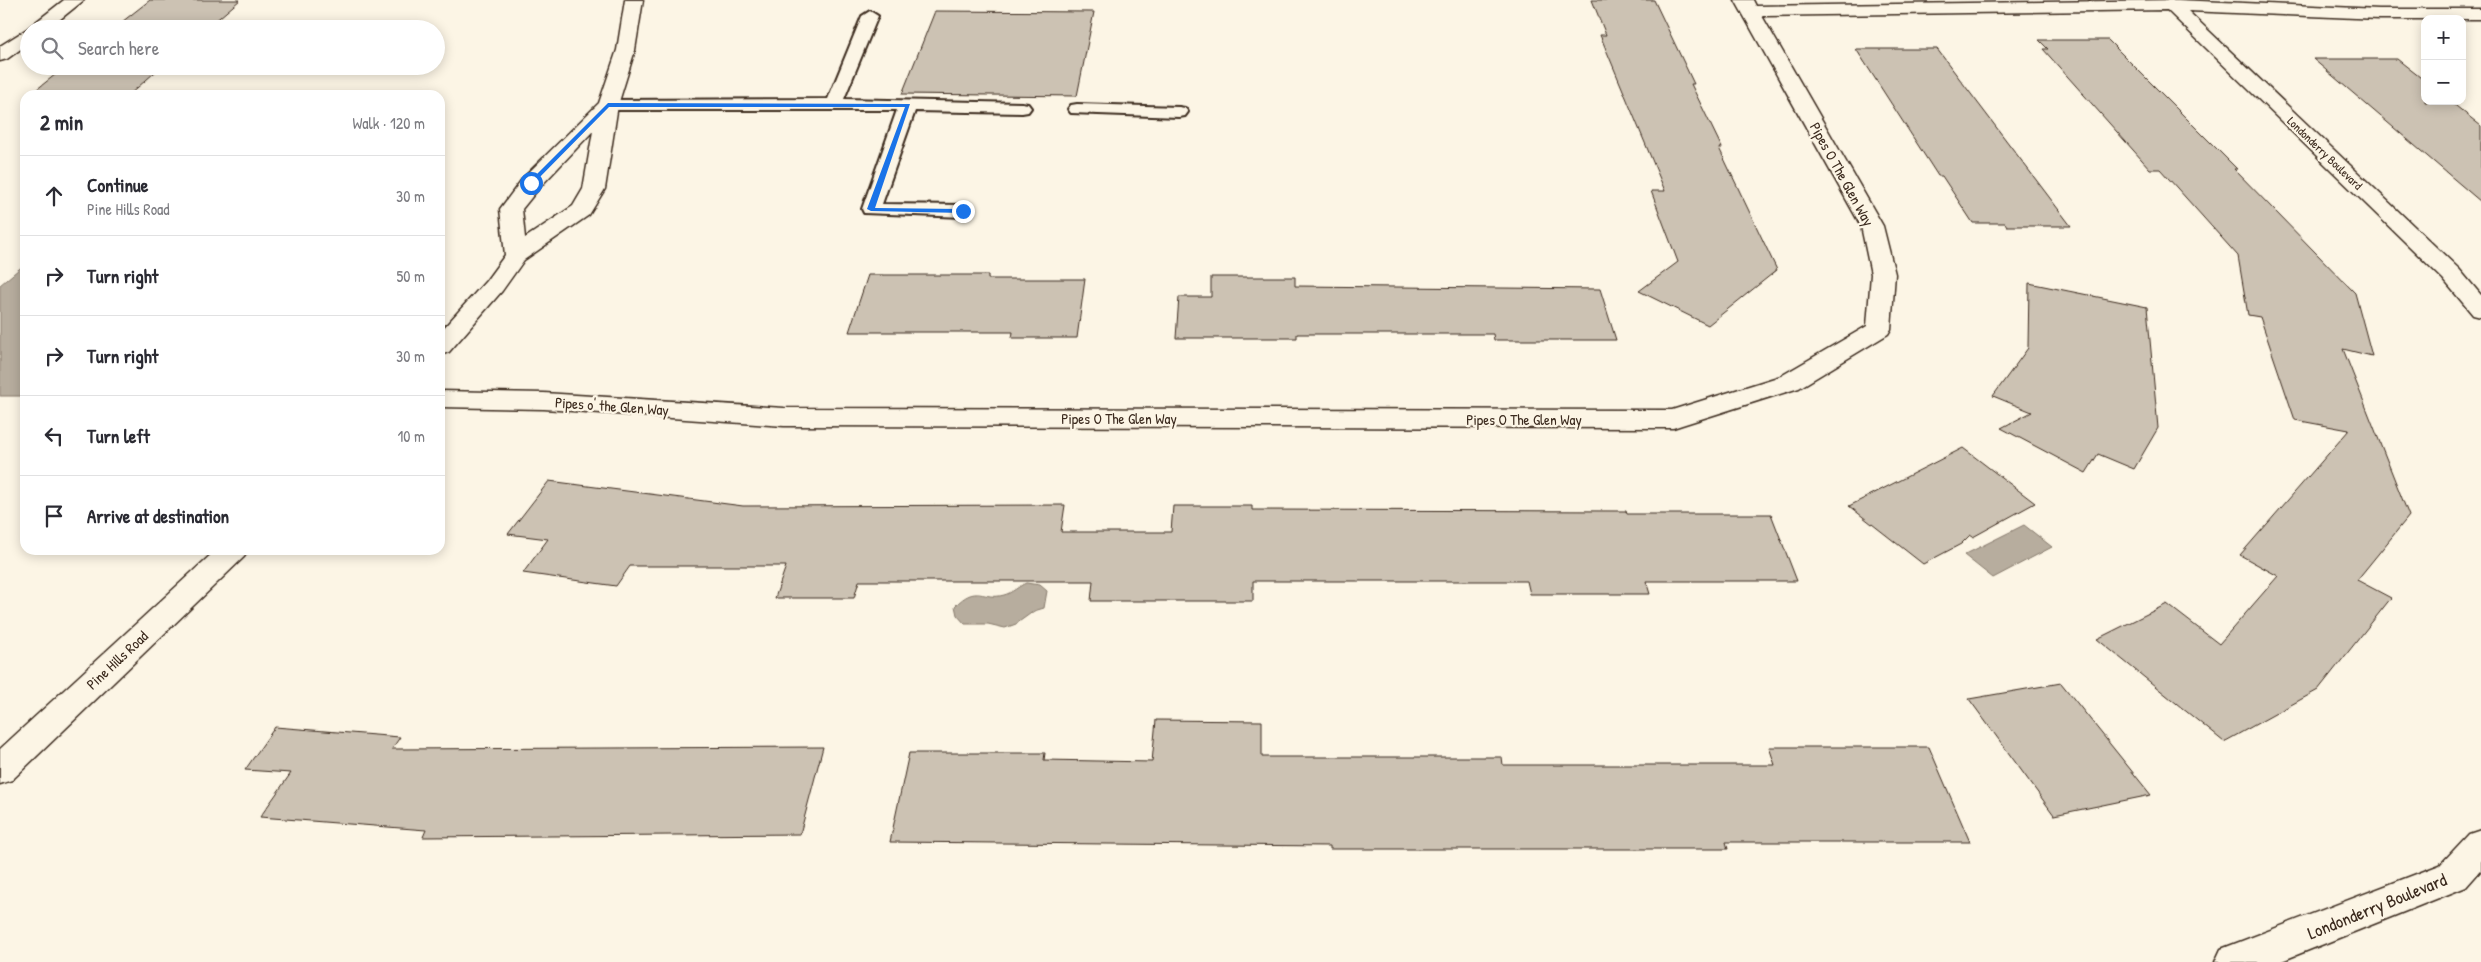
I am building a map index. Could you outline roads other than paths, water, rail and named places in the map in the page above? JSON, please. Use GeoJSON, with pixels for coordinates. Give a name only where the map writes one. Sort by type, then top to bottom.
{"type":"FeatureCollection","features":[{"type":"Feature","properties":{"kind":"street"},"geometry":{"type":"LineString","coordinates":[[48,20],[75,0]]}},
{"type":"Feature","properties":{"kind":"street"},"geometry":{"type":"LineString","coordinates":[[445,341],[494,286],[516,255],[581,210],[594,189],[608,105],[626,50],[634,0]]}},
{"type":"Feature","properties":{"kind":"street"},"geometry":{"type":"LineString","coordinates":[[1747,5],[2168,3],[2379,14],[2481,14]]}},
{"type":"Feature","properties":{"kind":"street","name":"Londonderry Boulevard"},"geometry":{"type":"LineString","coordinates":[[2168,3],[2450,274],[2481,310]]}},
{"type":"Feature","properties":{"kind":"street","name":"Pipes O The Glen Way"},"geometry":{"type":"LineString","coordinates":[[784,416],[1673,419],[1790,382],[1879,329],[1883,274],[1872,226],[1747,5]]}},
{"type":"Feature","properties":{"kind":"street"},"geometry":{"type":"LineString","coordinates":[[0,55],[20,41]]}},
{"type":"Feature","properties":{"kind":"street"},"geometry":{"type":"LineString","coordinates":[[516,255],[511,209],[531,183],[608,105]]}},
{"type":"Feature","properties":{"kind":"street","name":"Pipes o' the Glen Way"},"geometry":{"type":"LineString","coordinates":[[445,399],[544,401],[784,416]]}},
{"type":"Feature","properties":{"kind":"street","name":"Pine Hills Road"},"geometry":{"type":"LineString","coordinates":[[0,770],[229,555]]}},
{"type":"Feature","properties":{"kind":"street","name":"Londonderry Boulevard"},"geometry":{"type":"LineString","coordinates":[[2234,962],[2453,876],[2481,844]]}},
{"type":"Feature","properties":{"kind":"lane"},"geometry":{"type":"LineString","coordinates":[[834,104],[870,16]]}},
{"type":"Feature","properties":{"kind":"lane"},"geometry":{"type":"LineString","coordinates":[[608,105],[834,104],[1022,108]]}},
{"type":"Feature","properties":{"kind":"lane"},"geometry":{"type":"LineString","coordinates":[[908,105],[871,209],[963,211]]}},
{"type":"Feature","properties":{"kind":"lane"},"geometry":{"type":"LineString","coordinates":[[1077,109],[1180,112]]}}]}
